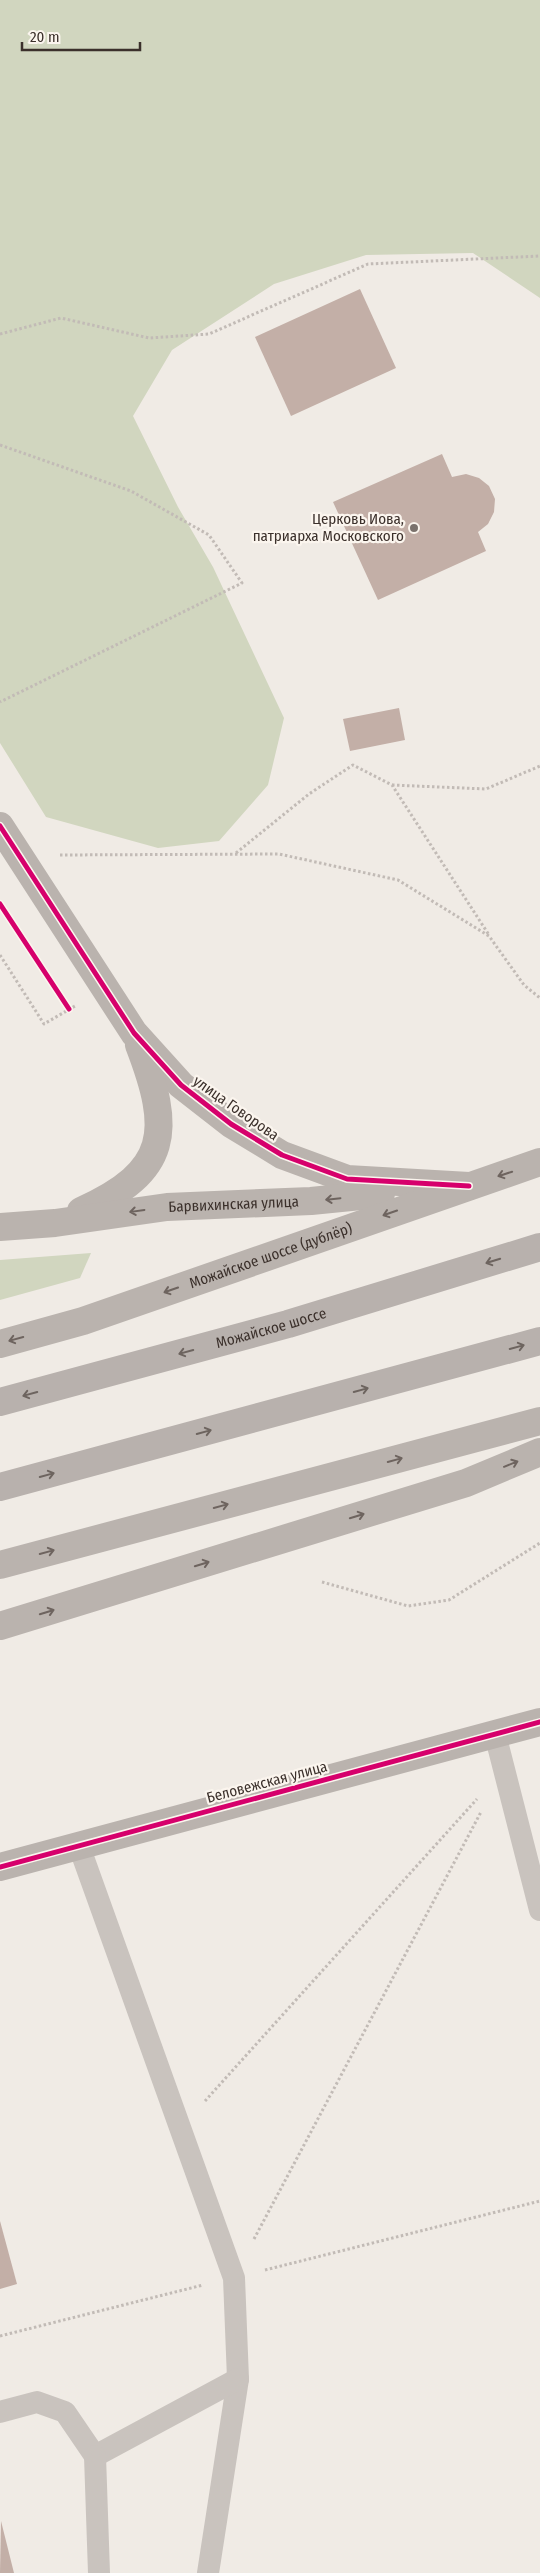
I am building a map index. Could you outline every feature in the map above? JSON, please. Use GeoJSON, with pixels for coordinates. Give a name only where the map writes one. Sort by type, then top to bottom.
{"type":"FeatureCollection","features":[{"type":"Feature","properties":{"kind":"main road","name":"Можайское шоссе"},"geometry":{"type":"LineString","coordinates":[[0,1402],[288,1324],[540,1247]]}},
{"type":"Feature","properties":{"kind":"main road"},"geometry":{"type":"LineString","coordinates":[[0,1487],[540,1340]]}},
{"type":"Feature","properties":{"kind":"street","name":"улица Говорова"},"geometry":{"type":"LineString","coordinates":[[0,826],[134,1033],[181,1085],[231,1124],[282,1155],[347,1179],[469,1186]]}},
{"type":"Feature","properties":{"kind":"street","name":"улица Говорова"},"geometry":{"type":"LineString","coordinates":[[55,1223],[109,1199],[145,1170],[156,1149],[159,1133],[157,1102],[148,1069],[134,1033]]}},
{"type":"Feature","properties":{"kind":"street","name":"Можайское шоссе (дублёр)"},"geometry":{"type":"LineString","coordinates":[[0,1344],[83,1321],[540,1162]]}},
{"type":"Feature","properties":{"kind":"street","name":"Барвихинская улица"},"geometry":{"type":"LineString","coordinates":[[0,1227],[55,1223],[167,1207],[311,1201],[469,1186]]}},
{"type":"Feature","properties":{"kind":"street"},"geometry":{"type":"LineString","coordinates":[[0,1565],[540,1421]]}},
{"type":"Feature","properties":{"kind":"street"},"geometry":{"type":"LineString","coordinates":[[0,1626],[466,1483],[540,1452]]}},
{"type":"Feature","properties":{"kind":"street","name":"Беловежская улица"},"geometry":{"type":"LineString","coordinates":[[0,1866],[540,1722]]}},
{"type":"Feature","properties":{"kind":"lane"},"geometry":{"type":"LineString","coordinates":[[495,1734],[540,1910]]}},
{"type":"Feature","properties":{"kind":"lane"},"geometry":{"type":"LineString","coordinates":[[79,1846],[182,2127],[234,2278],[238,2379],[208,2573]]}},
{"type":"Feature","properties":{"kind":"lane"},"geometry":{"type":"LineString","coordinates":[[95,2456],[238,2379]]}},
{"type":"Feature","properties":{"kind":"lane"},"geometry":{"type":"LineString","coordinates":[[0,2412],[37,2402],[65,2412],[95,2456],[99,2573]]}},
{"type":"Feature","properties":{"kind":"path"},"geometry":{"type":"LineString","coordinates":[[0,334],[61,318],[149,338],[209,334],[368,264],[540,256]]}},
{"type":"Feature","properties":{"kind":"path"},"geometry":{"type":"LineString","coordinates":[[0,444],[131,491],[209,535],[242,583],[0,702]]}},
{"type":"Feature","properties":{"kind":"path"},"geometry":{"type":"LineString","coordinates":[[236,854],[309,794],[353,765],[392,785],[486,789],[540,766]]}},
{"type":"Feature","properties":{"kind":"path"},"geometry":{"type":"LineString","coordinates":[[392,785],[489,936],[524,985],[540,998]]}},
{"type":"Feature","properties":{"kind":"path"},"geometry":{"type":"LineString","coordinates":[[57,855],[279,854],[398,880],[489,936]]}},
{"type":"Feature","properties":{"kind":"path"},"geometry":{"type":"LineString","coordinates":[[0,955],[44,1024],[82,1002]]}},
{"type":"Feature","properties":{"kind":"path"},"geometry":{"type":"LineString","coordinates":[[63,1001],[69,1009]]}},
{"type":"Feature","properties":{"kind":"path"},"geometry":{"type":"LineString","coordinates":[[322,1582],[408,1606],[449,1600],[540,1543]]}},
{"type":"Feature","properties":{"kind":"path"},"geometry":{"type":"LineString","coordinates":[[182,2127],[504,1769]]}},
{"type":"Feature","properties":{"kind":"path"},"geometry":{"type":"LineString","coordinates":[[234,2278],[504,1769]]}},
{"type":"Feature","properties":{"kind":"path"},"geometry":{"type":"LineString","coordinates":[[0,2336],[540,2201]]}},
{"type":"Feature","properties":{"kind":"green space"},"geometry":{"type":"Polygon","coordinates":[[[0,0],[540,0],[540,298],[473,253],[366,255],[274,284],[172,350],[133,416],[178,507],[213,567],[284,718],[268,785],[219,841],[158,848],[46,817],[0,743],[0,0]]]}},
{"type":"Feature","properties":{"kind":"green space"},"geometry":{"type":"Polygon","coordinates":[[[91,1253],[80,1278],[0,1300],[0,1260],[91,1253]]]}},
{"type":"Feature","properties":{"kind":"building"},"geometry":{"type":"Polygon","coordinates":[[[360,289],[396,368],[291,416],[255,337],[360,289]]]}},
{"type":"Feature","properties":{"kind":"building","name":"Церковь Иова, патриарха Московского"},"geometry":{"type":"Polygon","coordinates":[[[442,454],[452,477],[466,474],[479,478],[489,486],[495,499],[494,512],[488,524],[478,532],[486,551],[378,600],[333,502],[442,454]]]}},
{"type":"Feature","properties":{"kind":"building"},"geometry":{"type":"Polygon","coordinates":[[[399,708],[405,740],[350,751],[343,719],[399,708]]]}},
{"type":"Feature","properties":{"kind":"building"},"geometry":{"type":"Polygon","coordinates":[[[0,2221],[17,2284],[0,2289],[0,2221]]]}},
{"type":"Feature","properties":{"kind":"building"},"geometry":{"type":"Polygon","coordinates":[[[1,2521],[14,2573],[0,2573],[1,2521]]]}},
{"type":"Feature","properties":{"kind":"cycle path"},"geometry":{"type":"LineString","coordinates":[[0,826],[134,1033],[181,1085],[231,1124],[282,1155],[347,1179],[469,1186]]}},
{"type":"Feature","properties":{"kind":"cycle path"},"geometry":{"type":"LineString","coordinates":[[0,904],[69,1009]]}},
{"type":"Feature","properties":{"kind":"cycle path"},"geometry":{"type":"LineString","coordinates":[[0,1867],[540,1722]]}},
{"type":"Feature","properties":{"kind":"place","name":"Церковь Иова, патриарха Московского"},"geometry":{"type":"Point","coordinates":[414,528]}}]}
